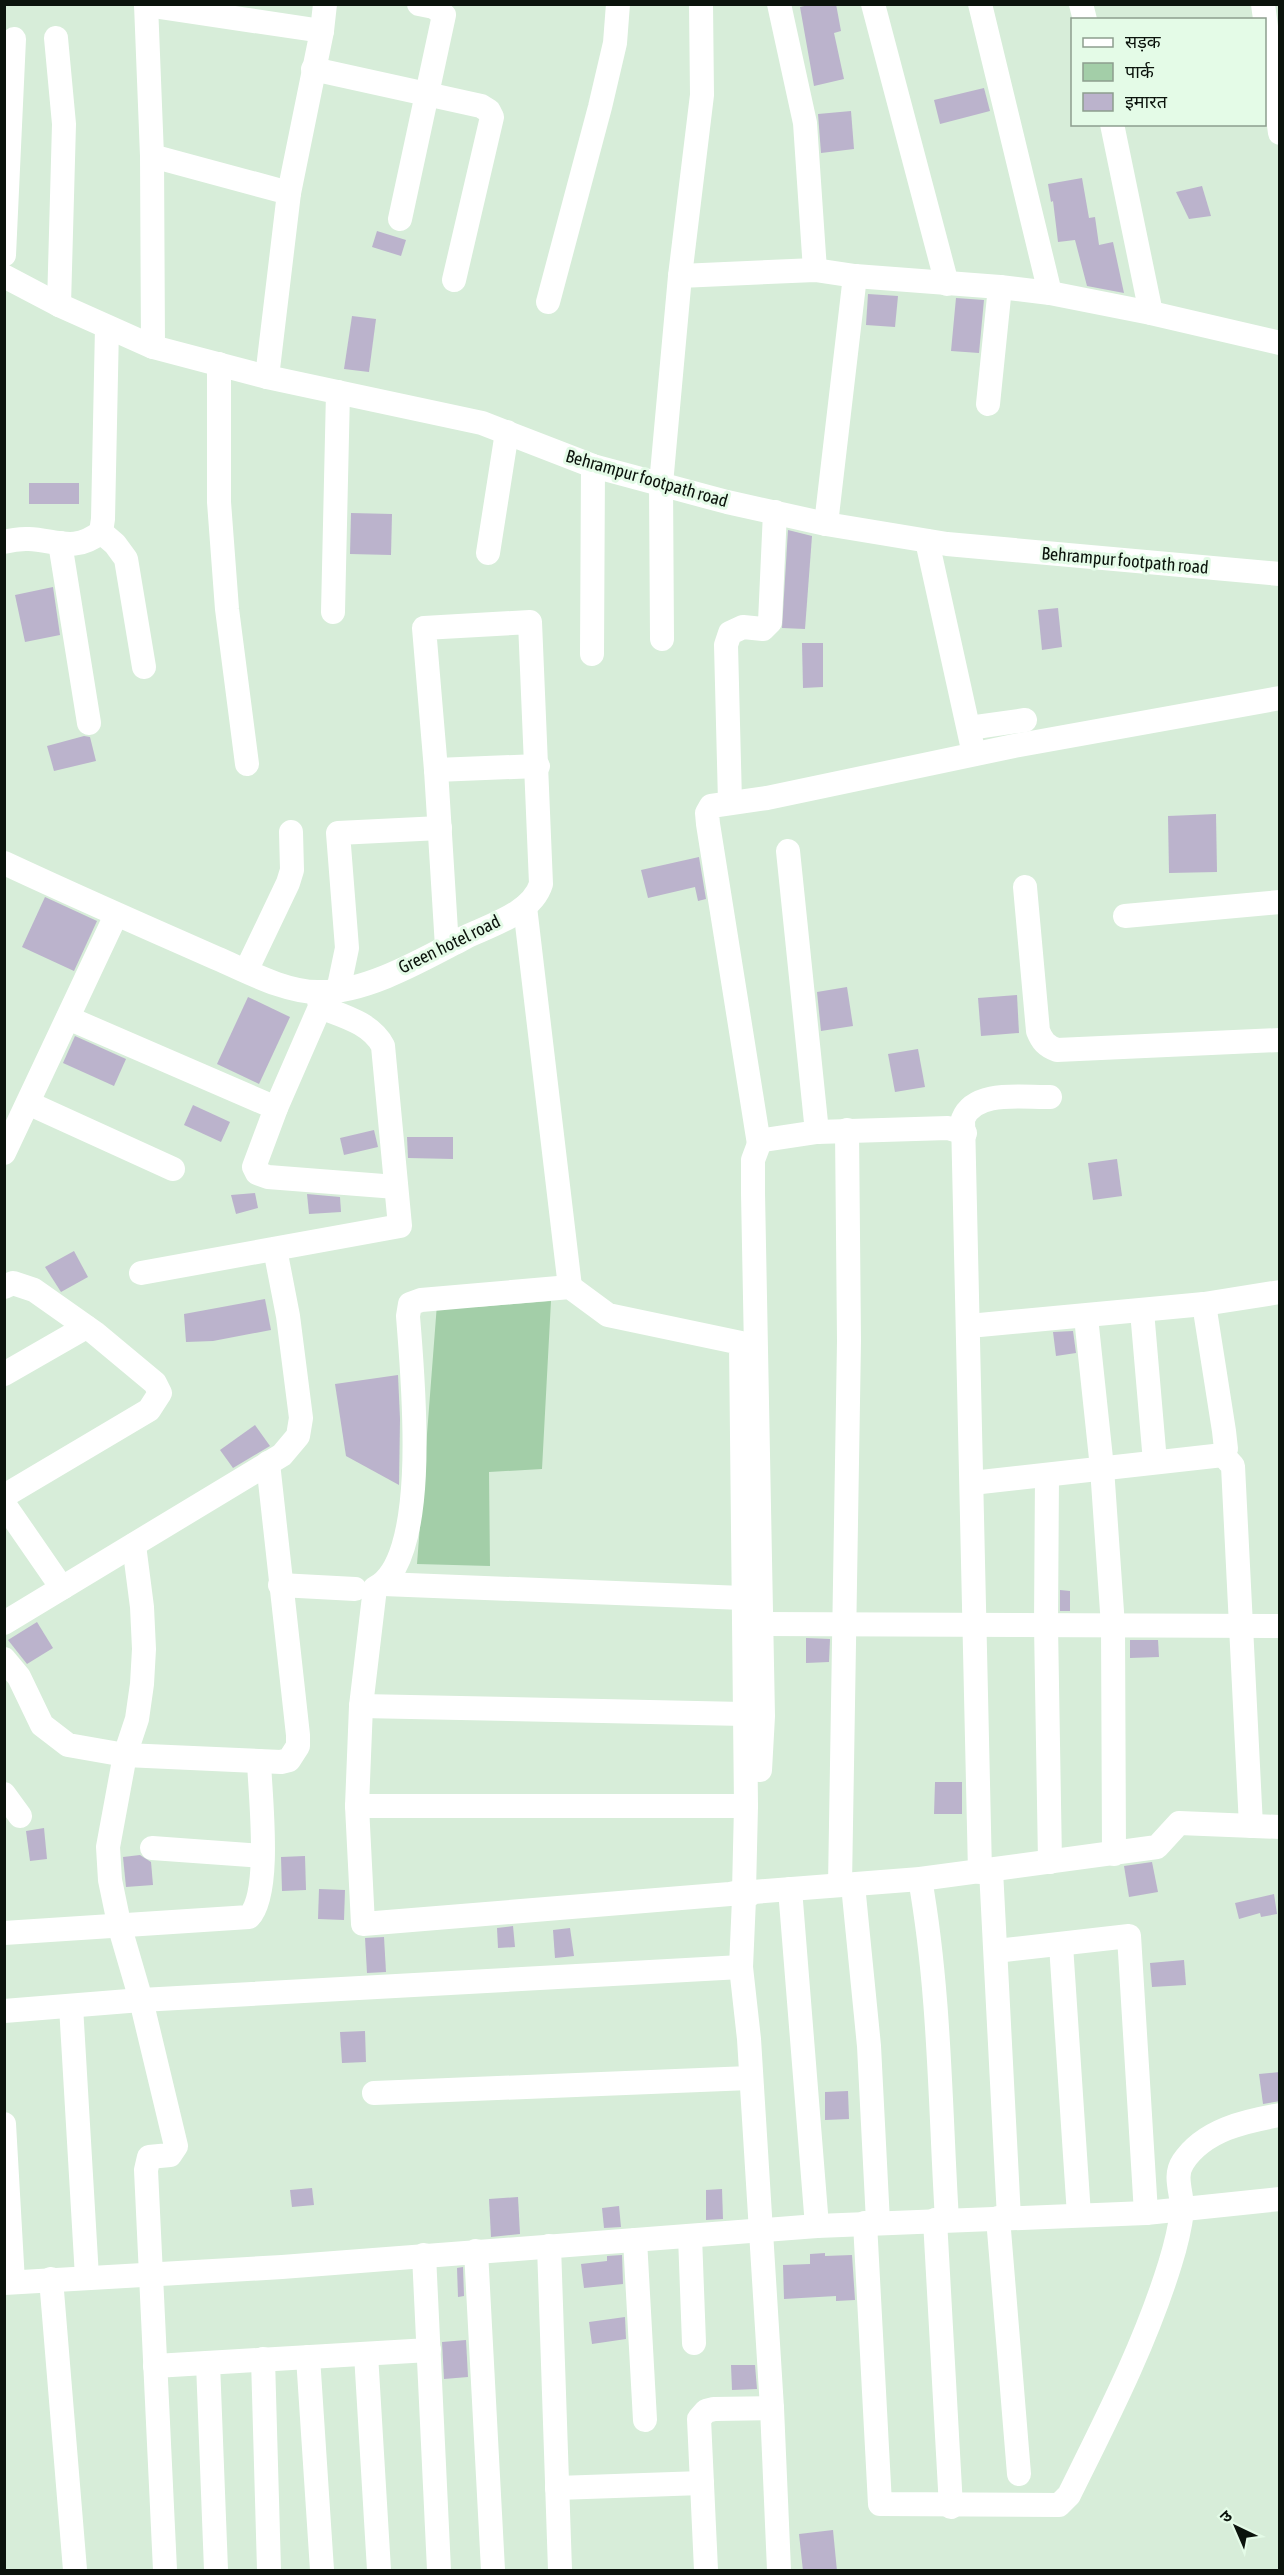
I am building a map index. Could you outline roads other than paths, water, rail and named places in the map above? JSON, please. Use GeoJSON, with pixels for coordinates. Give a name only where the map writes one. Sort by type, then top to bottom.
{"type":"FeatureCollection","features":[{"type":"Feature","properties":{"kind":"street"},"geometry":{"type":"LineString","coordinates":[[267,376],[289,193],[322,31],[325,4]]}},
{"type":"Feature","properties":{"kind":"street"},"geometry":{"type":"LineString","coordinates":[[400,219],[444,15],[434,8],[419,4]]}},
{"type":"Feature","properties":{"kind":"street"},"geometry":{"type":"LineString","coordinates":[[548,302],[615,44],[618,4]]}},
{"type":"Feature","properties":{"kind":"street"},"geometry":{"type":"LineString","coordinates":[[662,639],[661,484],[680,276],[702,95],[701,4]]}},
{"type":"Feature","properties":{"kind":"street"},"geometry":{"type":"LineString","coordinates":[[779,4],[805,123],[816,270]]}},
{"type":"Feature","properties":{"kind":"street"},"geometry":{"type":"LineString","coordinates":[[873,4],[947,284]]}},
{"type":"Feature","properties":{"kind":"street"},"geometry":{"type":"LineString","coordinates":[[980,4],[1050,293]]}},
{"type":"Feature","properties":{"kind":"street"},"geometry":{"type":"LineString","coordinates":[[153,347],[152,156],[146,5],[322,31]]}},
{"type":"Feature","properties":{"kind":"street"},"geometry":{"type":"LineString","coordinates":[[1266,27],[1280,133]]}},
{"type":"Feature","properties":{"kind":"street"},"geometry":{"type":"LineString","coordinates":[[56,38],[64,124],[59,305]]}},
{"type":"Feature","properties":{"kind":"street"},"geometry":{"type":"LineString","coordinates":[[4,255],[14,39]]}},
{"type":"Feature","properties":{"kind":"street"},"geometry":{"type":"LineString","coordinates":[[313,69],[481,106],[489,111],[492,117],[454,280]]}},
{"type":"Feature","properties":{"kind":"street"},"geometry":{"type":"LineString","coordinates":[[1112,126],[1150,313]]}},
{"type":"Feature","properties":{"kind":"street"},"geometry":{"type":"LineString","coordinates":[[152,156],[289,193]]}},
{"type":"Feature","properties":{"kind":"street"},"geometry":{"type":"LineString","coordinates":[[680,276],[816,270],[855,276],[1000,287],[1050,293],[1280,343]]}},
{"type":"Feature","properties":{"kind":"street","name":"Behrampur footpath road"},"geometry":{"type":"LineString","coordinates":[[4,276],[59,305],[153,347],[267,376],[482,423],[593,466],[826,524],[927,541],[1280,574]]}},
{"type":"Feature","properties":{"kind":"street"},"geometry":{"type":"LineString","coordinates":[[826,524],[855,276]]}},
{"type":"Feature","properties":{"kind":"street"},"geometry":{"type":"LineString","coordinates":[[987,404],[1000,287]]}},
{"type":"Feature","properties":{"kind":"street"},"geometry":{"type":"LineString","coordinates":[[4,542],[35,538],[60,543],[84,544],[101,532],[107,327]]}},
{"type":"Feature","properties":{"kind":"street"},"geometry":{"type":"LineString","coordinates":[[219,364],[219,502],[227,609],[247,764]]}},
{"type":"Feature","properties":{"kind":"street"},"geometry":{"type":"LineString","coordinates":[[333,612],[338,392]]}},
{"type":"Feature","properties":{"kind":"street"},"geometry":{"type":"LineString","coordinates":[[488,553],[507,432]]}},
{"type":"Feature","properties":{"kind":"street"},"geometry":{"type":"LineString","coordinates":[[592,654],[593,466]]}},
{"type":"Feature","properties":{"kind":"street"},"geometry":{"type":"LineString","coordinates":[[730,802],[726,645],[730,633],[743,627],[763,629],[770,622],[775,512]]}},
{"type":"Feature","properties":{"kind":"street"},"geometry":{"type":"LineString","coordinates":[[101,532],[115,544],[126,559],[144,667]]}},
{"type":"Feature","properties":{"kind":"street"},"geometry":{"type":"LineString","coordinates":[[927,541],[975,754]]}},
{"type":"Feature","properties":{"kind":"street"},"geometry":{"type":"LineString","coordinates":[[60,543],[89,723]]}},
{"type":"Feature","properties":{"kind":"street"},"geometry":{"type":"LineString","coordinates":[[447,947],[424,628],[530,622],[542,875],[538,893],[525,907],[570,1287]]}},
{"type":"Feature","properties":{"kind":"street"},"geometry":{"type":"LineString","coordinates":[[753,1892],[763,1716],[753,1193],[753,1160],[759,1144],[707,813],[711,806],[730,802],[768,798],[975,754],[1280,698]]}},
{"type":"Feature","properties":{"kind":"street"},"geometry":{"type":"LineString","coordinates":[[969,728],[1025,720]]}},
{"type":"Feature","properties":{"kind":"street"},"geometry":{"type":"LineString","coordinates":[[436,770],[538,766]]}},
{"type":"Feature","properties":{"kind":"street"},"geometry":{"type":"LineString","coordinates":[[396,1187],[280,1179],[257,1173],[254,1167],[255,1159],[276,1108],[347,948],[338,833],[440,828]]}},
{"type":"Feature","properties":{"kind":"street"},"geometry":{"type":"LineString","coordinates":[[246,970],[288,883],[292,870],[291,832]]}},
{"type":"Feature","properties":{"kind":"street"},"geometry":{"type":"LineString","coordinates":[[788,851],[817,1132]]}},
{"type":"Feature","properties":{"kind":"street","name":"Green hotel road"},"geometry":{"type":"LineString","coordinates":[[4,863],[116,915],[246,970],[299,991],[325,997],[367,983],[447,947],[525,907]]}},
{"type":"Feature","properties":{"kind":"street"},"geometry":{"type":"LineString","coordinates":[[1025,887],[1038,1031],[1041,1040],[1048,1047],[1057,1050],[1280,1040]]}},
{"type":"Feature","properties":{"kind":"street"},"geometry":{"type":"LineString","coordinates":[[1125,916],[1280,902]]}},
{"type":"Feature","properties":{"kind":"street"},"geometry":{"type":"LineString","coordinates":[[4,1153],[116,915]]}},
{"type":"Feature","properties":{"kind":"street"},"geometry":{"type":"LineString","coordinates":[[141,1273],[400,1226],[383,1046],[373,1033],[325,997]]}},
{"type":"Feature","properties":{"kind":"street"},"geometry":{"type":"LineString","coordinates":[[68,1018],[276,1108]]}},
{"type":"Feature","properties":{"kind":"street"},"geometry":{"type":"LineString","coordinates":[[1019,2475],[1004,2218],[996,1951],[986,1871],[975,1625],[963,1119],[966,1111],[978,1101],[1050,1097]]}},
{"type":"Feature","properties":{"kind":"street"},"geometry":{"type":"LineString","coordinates":[[28,1103],[172,1169]]}},
{"type":"Feature","properties":{"kind":"street"},"geometry":{"type":"LineString","coordinates":[[759,1144],[772,1137],[847,1130],[948,1128],[965,1133]]}},
{"type":"Feature","properties":{"kind":"street"},"geometry":{"type":"LineString","coordinates":[[847,1130],[849,1341],[845,1624],[847,1885],[868,2036],[880,2504],[951,2507],[1044,2506],[1064,2502],[1129,2374],[1170,2264],[1182,2210],[1178,2173],[1185,2159],[1200,2143],[1231,2127],[1280,2115]]}},
{"type":"Feature","properties":{"kind":"street"},"geometry":{"type":"LineString","coordinates":[[4,1623],[268,1463],[293,1445],[298,1436],[301,1418],[288,1316],[275,1249]]}},
{"type":"Feature","properties":{"kind":"street"},"geometry":{"type":"LineString","coordinates":[[4,1287],[13,1283],[24,1285],[86,1327],[155,1383],[160,1393],[159,1400],[149,1410],[4,1497]]}},
{"type":"Feature","properties":{"kind":"street"},"geometry":{"type":"LineString","coordinates":[[570,1287],[608,1315],[741,1343],[746,1806],[744,1891],[363,1924],[357,1806],[360,1706],[375,1588],[383,1584],[399,1563],[405,1544],[412,1485],[416,1415],[408,1316],[410,1304],[421,1300],[570,1287]]}},
{"type":"Feature","properties":{"kind":"street"},"geometry":{"type":"LineString","coordinates":[[969,1326],[1142,1311],[1280,1292]]}},
{"type":"Feature","properties":{"kind":"street"},"geometry":{"type":"LineString","coordinates":[[1204,1304],[1224,1431],[1226,1449],[1223,1455]]}},
{"type":"Feature","properties":{"kind":"street"},"geometry":{"type":"LineString","coordinates":[[1142,1311],[1155,1462]]}},
{"type":"Feature","properties":{"kind":"street"},"geometry":{"type":"LineString","coordinates":[[1086,1317],[1102,1468],[1113,1626],[1114,1854]]}},
{"type":"Feature","properties":{"kind":"street"},"geometry":{"type":"LineString","coordinates":[[4,1374],[86,1327]]}},
{"type":"Feature","properties":{"kind":"street"},"geometry":{"type":"LineString","coordinates":[[972,1483],[1223,1455]]}},
{"type":"Feature","properties":{"kind":"street"},"geometry":{"type":"LineString","coordinates":[[1223,1455],[1233,1466],[1235,1480],[1251,1826]]}},
{"type":"Feature","properties":{"kind":"street"},"geometry":{"type":"LineString","coordinates":[[4,1659],[19,1677],[33,1711],[49,1732],[68,1745],[125,1755],[259,1761],[289,1760],[298,1746],[268,1463]]}},
{"type":"Feature","properties":{"kind":"street"},"geometry":{"type":"LineString","coordinates":[[1047,1475],[1046,1625],[1050,1862]]}},
{"type":"Feature","properties":{"kind":"street"},"geometry":{"type":"LineString","coordinates":[[4,1504],[62,1588]]}},
{"type":"Feature","properties":{"kind":"street"},"geometry":{"type":"LineString","coordinates":[[134,1545],[144,1649],[137,1719],[125,1755],[108,1847],[110,1880],[120,1928],[141,2000],[176,2146],[170,2155],[149,2157],[147,2164],[165,2571]]}},
{"type":"Feature","properties":{"kind":"street"},"geometry":{"type":"LineString","coordinates":[[383,1584],[744,1598]]}},
{"type":"Feature","properties":{"kind":"street"},"geometry":{"type":"LineString","coordinates":[[280,1585],[356,1589]]}},
{"type":"Feature","properties":{"kind":"street"},"geometry":{"type":"LineString","coordinates":[[762,1624],[1280,1626]]}},
{"type":"Feature","properties":{"kind":"street"},"geometry":{"type":"LineString","coordinates":[[360,1706],[744,1714]]}},
{"type":"Feature","properties":{"kind":"street"},"geometry":{"type":"LineString","coordinates":[[4,1933],[120,1928],[249,1917],[259,1901],[262,1856],[259,1761]]}},
{"type":"Feature","properties":{"kind":"street"},"geometry":{"type":"LineString","coordinates":[[4,1794],[20,1816]]}},
{"type":"Feature","properties":{"kind":"street"},"geometry":{"type":"LineString","coordinates":[[357,1806],[746,1806]]}},
{"type":"Feature","properties":{"kind":"street"},"geometry":{"type":"LineString","coordinates":[[779,2571],[772,2408],[759,2229],[749,2039],[741,1967],[744,1899],[753,1892],[920,1879],[1157,1847],[1179,1823],[1280,1827]]}},
{"type":"Feature","properties":{"kind":"street"},"geometry":{"type":"LineString","coordinates":[[152,1848],[262,1856]]}},
{"type":"Feature","properties":{"kind":"street"},"geometry":{"type":"LineString","coordinates":[[920,1879],[930,1936],[937,2015],[941,2220],[951,2507]]}},
{"type":"Feature","properties":{"kind":"street"},"geometry":{"type":"LineString","coordinates":[[790,1888],[817,2226]]}},
{"type":"Feature","properties":{"kind":"street"},"geometry":{"type":"LineString","coordinates":[[996,1951],[1060,1946],[1129,1936],[1146,2213]]}},
{"type":"Feature","properties":{"kind":"street"},"geometry":{"type":"LineString","coordinates":[[1060,1946],[1079,2216]]}},
{"type":"Feature","properties":{"kind":"street"},"geometry":{"type":"LineString","coordinates":[[4,2011],[141,2000],[741,1967]]}},
{"type":"Feature","properties":{"kind":"street"},"geometry":{"type":"LineString","coordinates":[[71,2006],[87,2277]]}},
{"type":"Feature","properties":{"kind":"street"},"geometry":{"type":"LineString","coordinates":[[374,2093],[750,2078]]}},
{"type":"Feature","properties":{"kind":"street"},"geometry":{"type":"LineString","coordinates":[[4,2124],[9,2282],[282,2267],[424,2254],[872,2222],[1146,2213],[1280,2199]]}},
{"type":"Feature","properties":{"kind":"street"},"geometry":{"type":"LineString","coordinates":[[690,2236],[694,2343]]}},
{"type":"Feature","properties":{"kind":"street"},"geometry":{"type":"LineString","coordinates":[[635,2240],[645,2420]]}},
{"type":"Feature","properties":{"kind":"street"},"geometry":{"type":"LineString","coordinates":[[549,2246],[560,2571]]}},
{"type":"Feature","properties":{"kind":"street"},"geometry":{"type":"LineString","coordinates":[[476,2251],[493,2571]]}},
{"type":"Feature","properties":{"kind":"street"},"geometry":{"type":"LineString","coordinates":[[424,2254],[439,2571]]}},
{"type":"Feature","properties":{"kind":"street"},"geometry":{"type":"LineString","coordinates":[[51,2279],[75,2571]]}},
{"type":"Feature","properties":{"kind":"street"},"geometry":{"type":"LineString","coordinates":[[155,2366],[429,2350]]}},
{"type":"Feature","properties":{"kind":"street"},"geometry":{"type":"LineString","coordinates":[[366,2354],[379,2571]]}},
{"type":"Feature","properties":{"kind":"street"},"geometry":{"type":"LineString","coordinates":[[308,2357],[322,2571]]}},
{"type":"Feature","properties":{"kind":"street"},"geometry":{"type":"LineString","coordinates":[[263,2360],[269,2571]]}},
{"type":"Feature","properties":{"kind":"street"},"geometry":{"type":"LineString","coordinates":[[208,2363],[216,2571]]}},
{"type":"Feature","properties":{"kind":"street"},"geometry":{"type":"LineString","coordinates":[[706,2571],[698,2427],[702,2415],[714,2409],[772,2408]]}},
{"type":"Feature","properties":{"kind":"street"},"geometry":{"type":"LineString","coordinates":[[557,2488],[702,2483]]}}]}
